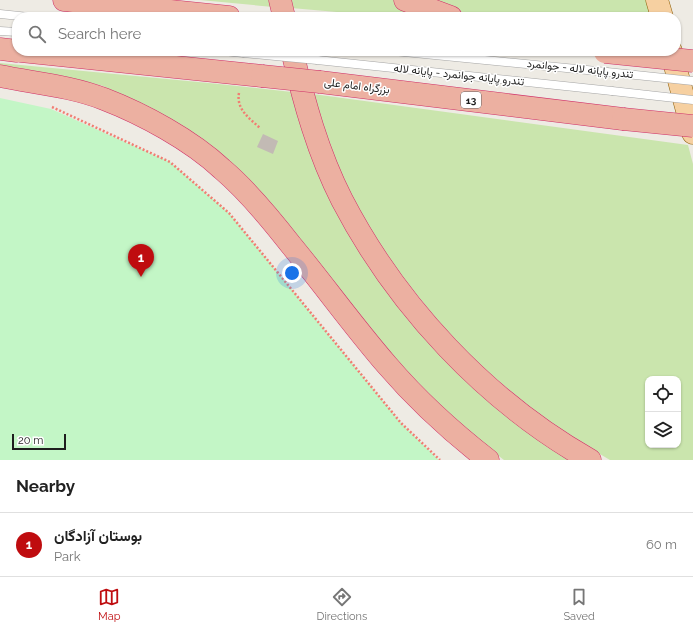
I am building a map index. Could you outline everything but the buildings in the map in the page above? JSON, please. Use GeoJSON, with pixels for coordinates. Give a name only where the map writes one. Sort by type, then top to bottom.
{"type":"FeatureCollection","features":[{"type":"Feature","properties":{"kind":"highway"},"geometry":{"type":"LineString","coordinates":[[64,0],[180,12]]}},
{"type":"Feature","properties":{"kind":"highway"},"geometry":{"type":"LineString","coordinates":[[280,0],[283,12]]}},
{"type":"Feature","properties":{"kind":"highway"},"geometry":{"type":"LineString","coordinates":[[405,0],[437,12]]}},
{"type":"Feature","properties":{"kind":"highway"},"geometry":{"type":"LineString","coordinates":[[0,49],[12,50]]}},
{"type":"Feature","properties":{"kind":"highway","name":"بزرگراه امام علی"},"geometry":{"type":"LineString","coordinates":[[69,56],[320,82],[623,119],[693,126]]}},
{"type":"Feature","properties":{"kind":"highway"},"geometry":{"type":"LineString","coordinates":[[293,56],[304,102],[323,155],[342,199],[368,246],[404,297],[438,337],[481,380],[527,419],[590,460]]}},
{"type":"Feature","properties":{"kind":"highway"},"geometry":{"type":"LineString","coordinates":[[604,58],[693,61]]}},
{"type":"Feature","properties":{"kind":"highway"},"geometry":{"type":"LineString","coordinates":[[0,76],[67,89],[102,98],[133,111],[161,126],[192,146],[221,168],[246,191],[271,218],[388,366],[435,414],[463,440],[488,460]]}},
{"type":"Feature","properties":{"kind":"main road"},"geometry":{"type":"LineString","coordinates":[[657,0],[661,12]]}},
{"type":"Feature","properties":{"kind":"main road"},"geometry":{"type":"LineString","coordinates":[[672,56],[693,133]]}},
{"type":"Feature","properties":{"kind":"lane"},"geometry":{"type":"LineString","coordinates":[[0,14],[12,15]]}},
{"type":"Feature","properties":{"kind":"lane"},"geometry":{"type":"LineString","coordinates":[[0,30],[12,31]]}},
{"type":"Feature","properties":{"kind":"lane","name":"تندرو پایانه جوانمرد - پایانه لاله"},"geometry":{"type":"LineString","coordinates":[[275,56],[693,100]]}},
{"type":"Feature","properties":{"kind":"lane","name":"تندرو پایانه لاله - جوانمرد"},"geometry":{"type":"LineString","coordinates":[[544,56],[604,58],[693,81]]}},
{"type":"Feature","properties":{"kind":"path"},"geometry":{"type":"LineString","coordinates":[[240,87],[238,97],[240,106],[246,115],[260,128]]}},
{"type":"Feature","properties":{"kind":"path"},"geometry":{"type":"LineString","coordinates":[[48,105],[170,162],[229,213],[401,423],[440,460]]}},
{"type":"Feature","properties":{"kind":"green space"},"geometry":{"type":"Polygon","coordinates":[[[200,0],[272,0],[273,7],[200,0]]]}},
{"type":"Feature","properties":{"kind":"green space"},"geometry":{"type":"Polygon","coordinates":[[[290,0],[405,0],[435,12],[337,12],[291,8],[290,0]]]}},
{"type":"Feature","properties":{"kind":"green space"},"geometry":{"type":"Polygon","coordinates":[[[422,0],[648,0],[651,12],[462,12],[422,0]]]}},
{"type":"Feature","properties":{"kind":"green space"},"geometry":{"type":"Polygon","coordinates":[[[0,63],[292,92],[348,233],[569,460],[504,460],[479,441],[446,411],[395,359],[339,289],[142,106],[103,86],[63,76],[0,66],[0,63]]]}},
{"type":"Feature","properties":{"kind":"green space"},"geometry":{"type":"Polygon","coordinates":[[[313,94],[688,145],[693,164],[693,460],[610,460],[566,434],[529,407],[468,355],[443,327],[392,264],[354,202],[338,166],[313,94]]]}},
{"type":"Feature","properties":{"kind":"green space"},"geometry":{"type":"Polygon","coordinates":[[[0,98],[51,109],[170,162],[229,213],[401,423],[439,460],[0,460],[0,98]]]}},
{"type":"Feature","properties":{"kind":"place","name":"بوستان آزادگان"},"geometry":{"type":"Point","coordinates":[141,277]}}]}
